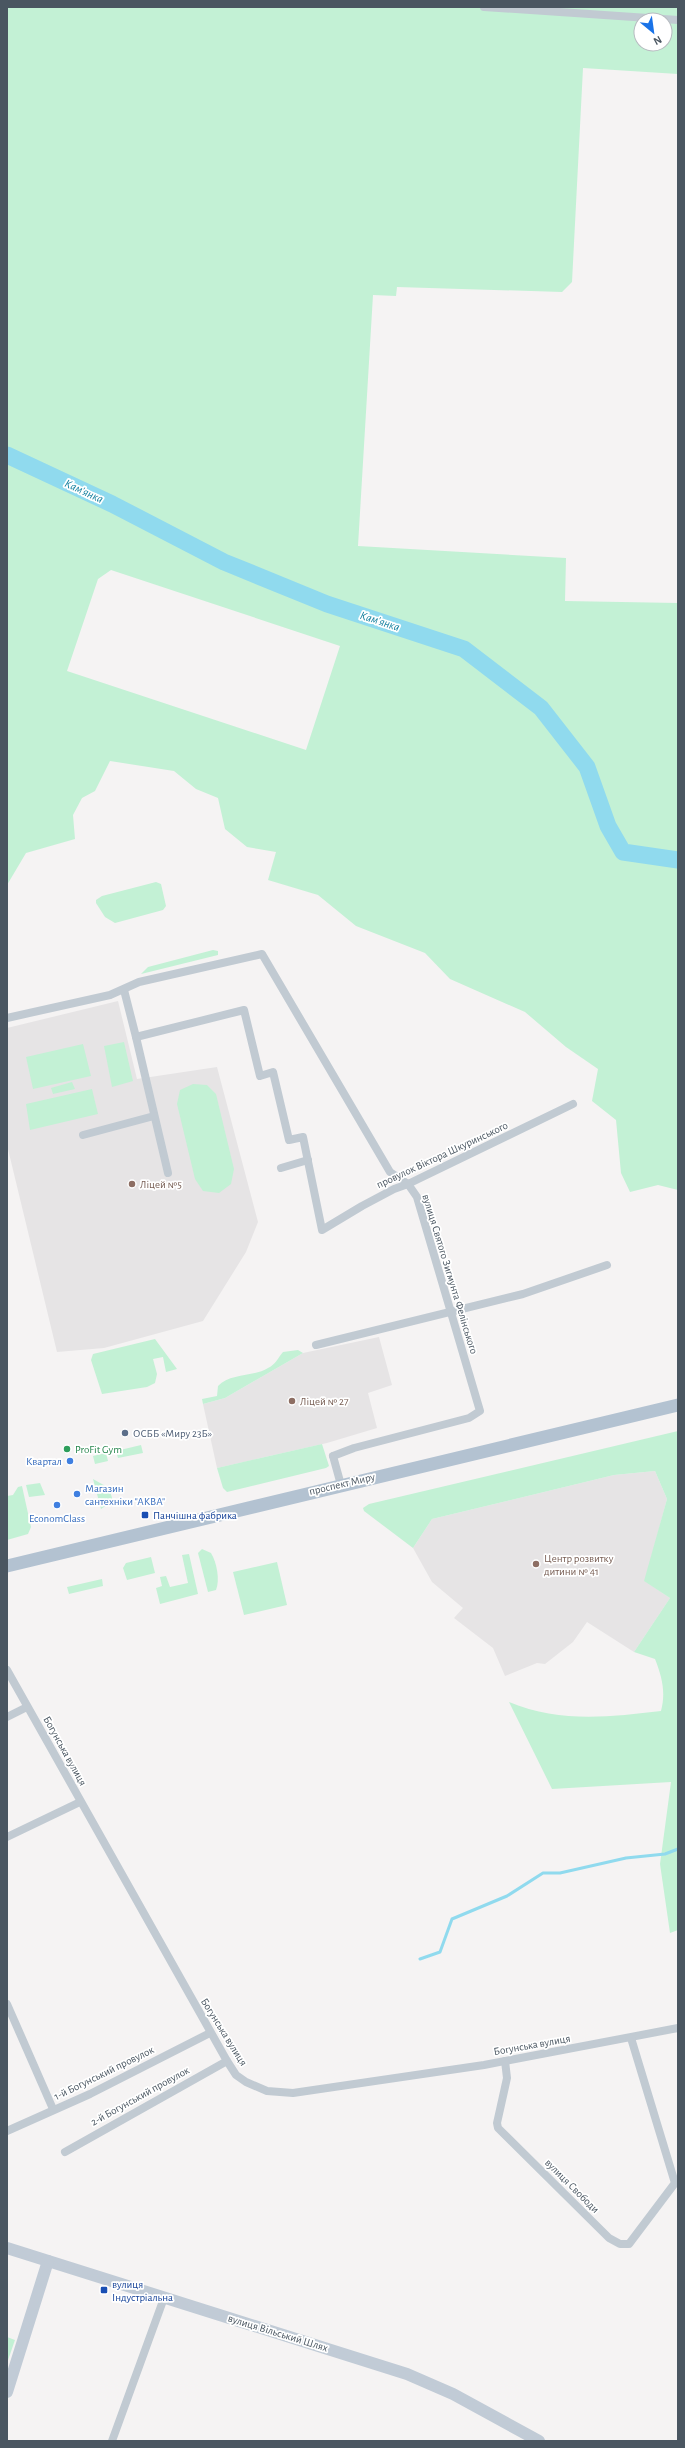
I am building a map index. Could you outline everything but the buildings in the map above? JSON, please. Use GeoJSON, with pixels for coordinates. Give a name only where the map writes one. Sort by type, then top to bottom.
{"type":"FeatureCollection","features":[{"type":"Feature","properties":{"kind":"main road","name":"проспект Миру"},"geometry":{"type":"LineString","coordinates":[[7,1566],[678,1405]]}},
{"type":"Feature","properties":{"kind":"street"},"geometry":{"type":"LineString","coordinates":[[484,7],[577,10],[678,20]]}},
{"type":"Feature","properties":{"kind":"street","name":"вулиця Святого Зигмунта Фелінського"},"geometry":{"type":"LineString","coordinates":[[124,990],[139,982],[262,954],[390,1172],[408,1184],[417,1197],[480,1411],[469,1418],[354,1448],[334,1456],[341,1485]]}},
{"type":"Feature","properties":{"kind":"street"},"geometry":{"type":"LineString","coordinates":[[7,1018],[124,990],[168,1173]]}},
{"type":"Feature","properties":{"kind":"street"},"geometry":{"type":"LineString","coordinates":[[136,1037],[244,1010],[260,1076],[273,1072],[289,1140],[303,1137],[308,1160],[280,1168]]}},
{"type":"Feature","properties":{"kind":"street","name":"провулок Віктора Шкуринського"},"geometry":{"type":"LineString","coordinates":[[308,1160],[322,1230],[394,1189],[408,1184],[574,1104]]}},
{"type":"Feature","properties":{"kind":"street"},"geometry":{"type":"LineString","coordinates":[[83,1135],[154,1116]]}},
{"type":"Feature","properties":{"kind":"street"},"geometry":{"type":"LineString","coordinates":[[316,1344],[524,1294],[607,1265]]}},
{"type":"Feature","properties":{"kind":"street","name":"Богунська вулиця"},"geometry":{"type":"LineString","coordinates":[[7,1670],[210,2033],[236,2075],[246,2082],[267,2091],[293,2093],[505,2061],[678,2028]]}},
{"type":"Feature","properties":{"kind":"street"},"geometry":{"type":"LineString","coordinates":[[7,1717],[27,1707]]}},
{"type":"Feature","properties":{"kind":"street"},"geometry":{"type":"LineString","coordinates":[[7,1837],[80,1802]]}},
{"type":"Feature","properties":{"kind":"street"},"geometry":{"type":"LineString","coordinates":[[7,2004],[53,2109]]}},
{"type":"Feature","properties":{"kind":"street","name":"1-й Богунський провулок"},"geometry":{"type":"LineString","coordinates":[[7,2131],[53,2109],[90,2094],[210,2033]]}},
{"type":"Feature","properties":{"kind":"street"},"geometry":{"type":"LineString","coordinates":[[631,2038],[675,2183],[676,2191]]}},
{"type":"Feature","properties":{"kind":"street","name":"2-й Богунський провулок"},"geometry":{"type":"LineString","coordinates":[[65,2152],[107,2126],[227,2061]]}},
{"type":"Feature","properties":{"kind":"street","name":"вулиця Свободи"},"geometry":{"type":"LineString","coordinates":[[505,2061],[507,2078],[497,2123],[498,2128],[609,2238],[620,2244],[628,2244],[676,2191]]}},
{"type":"Feature","properties":{"kind":"street","name":"вулиця Вільський Шлях"},"geometry":{"type":"LineString","coordinates":[[7,2248],[407,2374],[453,2394],[539,2441]]}},
{"type":"Feature","properties":{"kind":"street"},"geometry":{"type":"LineString","coordinates":[[7,2392],[48,2261]]}},
{"type":"Feature","properties":{"kind":"street"},"geometry":{"type":"LineString","coordinates":[[112,2441],[164,2298]]}},
{"type":"Feature","properties":{"kind":"shaded area","name":"Ліцей №5"},"geometry":{"type":"Polygon","coordinates":[[[118,1001],[137,1079],[217,1067],[258,1222],[246,1252],[203,1321],[104,1348],[57,1352],[7,1145],[7,1028],[118,1001]]]}},
{"type":"Feature","properties":{"kind":"shaded area","name":"Ліцей № 27"},"geometry":{"type":"Polygon","coordinates":[[[379,1337],[392,1385],[368,1393],[377,1428],[327,1443],[217,1468],[203,1404],[225,1398],[303,1353],[379,1337]]]}},
{"type":"Feature","properties":{"kind":"shaded area","name":"Центр розвитку дитини № 41"},"geometry":{"type":"Polygon","coordinates":[[[655,1471],[667,1499],[645,1581],[670,1598],[634,1652],[587,1622],[573,1642],[545,1664],[537,1663],[505,1676],[493,1648],[454,1618],[463,1608],[432,1582],[413,1548],[432,1519],[614,1475],[655,1471]]]}},
{"type":"Feature","properties":{"kind":"green space"},"geometry":{"type":"Polygon","coordinates":[[[7,7],[678,7],[678,74],[583,68],[572,282],[562,292],[397,287],[396,296],[373,295],[358,546],[566,558],[565,601],[678,603],[678,1190],[658,1185],[630,1192],[621,1173],[616,1120],[592,1101],[598,1069],[566,1047],[525,1012],[450,979],[425,953],[356,926],[318,895],[268,880],[276,852],[247,847],[225,829],[218,798],[196,789],[174,771],[110,761],[95,791],[82,798],[73,815],[75,839],[26,853],[7,885],[7,7]],[[111,570],[98,579],[67,671],[306,750],[340,646],[111,570]]]}},
{"type":"Feature","properties":{"kind":"green space"},"geometry":{"type":"Polygon","coordinates":[[[156,882],[161,884],[166,906],[163,910],[115,923],[105,917],[96,903],[96,900],[102,896],[156,882]]]}},
{"type":"Feature","properties":{"kind":"green space"},"geometry":{"type":"Polygon","coordinates":[[[213,950],[218,951],[218,955],[141,974],[148,967],[213,950]]]}},
{"type":"Feature","properties":{"kind":"green space"},"geometry":{"type":"Polygon","coordinates":[[[124,1042],[133,1081],[112,1087],[104,1046],[124,1042]]]}},
{"type":"Feature","properties":{"kind":"green space"},"geometry":{"type":"Polygon","coordinates":[[[83,1044],[91,1076],[33,1089],[26,1057],[83,1044]]]}},
{"type":"Feature","properties":{"kind":"green space"},"geometry":{"type":"Polygon","coordinates":[[[72,1082],[75,1089],[53,1094],[51,1088],[72,1082]]]}},
{"type":"Feature","properties":{"kind":"green space"},"geometry":{"type":"Polygon","coordinates":[[[193,1084],[207,1085],[216,1094],[234,1169],[231,1184],[219,1193],[203,1191],[195,1179],[177,1104],[180,1090],[193,1084]]]}},
{"type":"Feature","properties":{"kind":"green space"},"geometry":{"type":"Polygon","coordinates":[[[92,1089],[98,1114],[30,1130],[26,1104],[92,1089]]]}},
{"type":"Feature","properties":{"kind":"green space"},"geometry":{"type":"Polygon","coordinates":[[[155,1339],[177,1369],[166,1372],[163,1357],[153,1359],[157,1374],[155,1383],[147,1387],[102,1394],[91,1360],[93,1354],[155,1339]]]}},
{"type":"Feature","properties":{"kind":"green space"},"geometry":{"type":"Polygon","coordinates":[[[298,1350],[303,1353],[225,1398],[203,1404],[202,1399],[217,1396],[218,1386],[223,1382],[235,1377],[262,1371],[273,1365],[283,1352],[298,1350]]]}},
{"type":"Feature","properties":{"kind":"green space"},"geometry":{"type":"Polygon","coordinates":[[[678,1431],[678,1930],[670,1933],[660,1864],[671,1782],[552,1789],[509,1702],[528,1709],[565,1716],[584,1717],[661,1711],[663,1691],[660,1672],[655,1659],[634,1652],[670,1598],[644,1581],[667,1499],[655,1471],[614,1475],[432,1519],[413,1548],[364,1511],[363,1508],[369,1504],[678,1431]]]}},
{"type":"Feature","properties":{"kind":"green space"},"geometry":{"type":"Polygon","coordinates":[[[322,1444],[329,1466],[326,1468],[227,1492],[223,1488],[217,1468],[322,1444]]]}},
{"type":"Feature","properties":{"kind":"green space"},"geometry":{"type":"Polygon","coordinates":[[[141,1445],[143,1453],[118,1458],[116,1451],[141,1445]]]}},
{"type":"Feature","properties":{"kind":"green space"},"geometry":{"type":"Polygon","coordinates":[[[106,1453],[108,1461],[95,1464],[93,1456],[106,1453]]]}},
{"type":"Feature","properties":{"kind":"green space"},"geometry":{"type":"Polygon","coordinates":[[[93,1479],[109,1488],[113,1501],[101,1509],[93,1479]]]}},
{"type":"Feature","properties":{"kind":"green space"},"geometry":{"type":"Polygon","coordinates":[[[40,1483],[45,1495],[29,1497],[26,1485],[40,1483]]]}},
{"type":"Feature","properties":{"kind":"green space"},"geometry":{"type":"Polygon","coordinates":[[[22,1486],[31,1527],[28,1534],[7,1540],[7,1496],[13,1495],[18,1487],[22,1486]]]}},
{"type":"Feature","properties":{"kind":"green space"},"geometry":{"type":"Polygon","coordinates":[[[202,1549],[211,1553],[217,1572],[218,1581],[216,1590],[208,1592],[198,1553],[202,1549]]]}},
{"type":"Feature","properties":{"kind":"green space"},"geometry":{"type":"Polygon","coordinates":[[[189,1554],[198,1594],[160,1604],[156,1588],[162,1586],[160,1577],[166,1576],[170,1587],[188,1583],[182,1555],[189,1554]]]}},
{"type":"Feature","properties":{"kind":"green space"},"geometry":{"type":"Polygon","coordinates":[[[151,1557],[155,1573],[127,1580],[123,1568],[126,1563],[151,1557]]]}},
{"type":"Feature","properties":{"kind":"green space"},"geometry":{"type":"Polygon","coordinates":[[[277,1562],[287,1605],[244,1615],[233,1572],[277,1562]]]}},
{"type":"Feature","properties":{"kind":"green space"},"geometry":{"type":"Polygon","coordinates":[[[102,1579],[103,1586],[69,1594],[67,1587],[102,1579]]]}},
{"type":"Feature","properties":{"kind":"green space"},"geometry":{"type":"Polygon","coordinates":[[[7,2337],[15,2340],[7,2363],[7,2337]]]}},
{"type":"Feature","properties":{"kind":"waterway","name":"Кам'янка"},"geometry":{"type":"LineString","coordinates":[[7,455],[112,504],[224,562],[327,604],[464,649],[541,708],[587,767],[608,826],[623,852],[678,860]]}},
{"type":"Feature","properties":{"kind":"waterway"},"geometry":{"type":"LineString","coordinates":[[420,1959],[440,1952],[452,1919],[507,1896],[543,1873],[560,1873],[626,1858],[665,1854],[678,1849]]}},
{"type":"Feature","properties":{"kind":"place","name":"Ліцей №5"},"geometry":{"type":"Point","coordinates":[132,1184]}},
{"type":"Feature","properties":{"kind":"place","name":"Ліцей № 27"},"geometry":{"type":"Point","coordinates":[292,1401]}},
{"type":"Feature","properties":{"kind":"place","name":"ОСББ «Миру 23Б»"},"geometry":{"type":"Point","coordinates":[125,1433]}},
{"type":"Feature","properties":{"kind":"place","name":"ProFit Gym"},"geometry":{"type":"Point","coordinates":[67,1449]}},
{"type":"Feature","properties":{"kind":"place","name":"Квартал"},"geometry":{"type":"Point","coordinates":[70,1461]}},
{"type":"Feature","properties":{"kind":"place","name":"Магазин сантехніки \"АКВА\""},"geometry":{"type":"Point","coordinates":[77,1494]}},
{"type":"Feature","properties":{"kind":"place","name":"EconomClass"},"geometry":{"type":"Point","coordinates":[57,1505]}},
{"type":"Feature","properties":{"kind":"place","name":"Панчішна фабрика"},"geometry":{"type":"Point","coordinates":[145,1515]}},
{"type":"Feature","properties":{"kind":"place","name":"Центр розвитку дитини № 41"},"geometry":{"type":"Point","coordinates":[536,1564]}},
{"type":"Feature","properties":{"kind":"place","name":"вулиця Індустріальна"},"geometry":{"type":"Point","coordinates":[104,2290]}}]}
